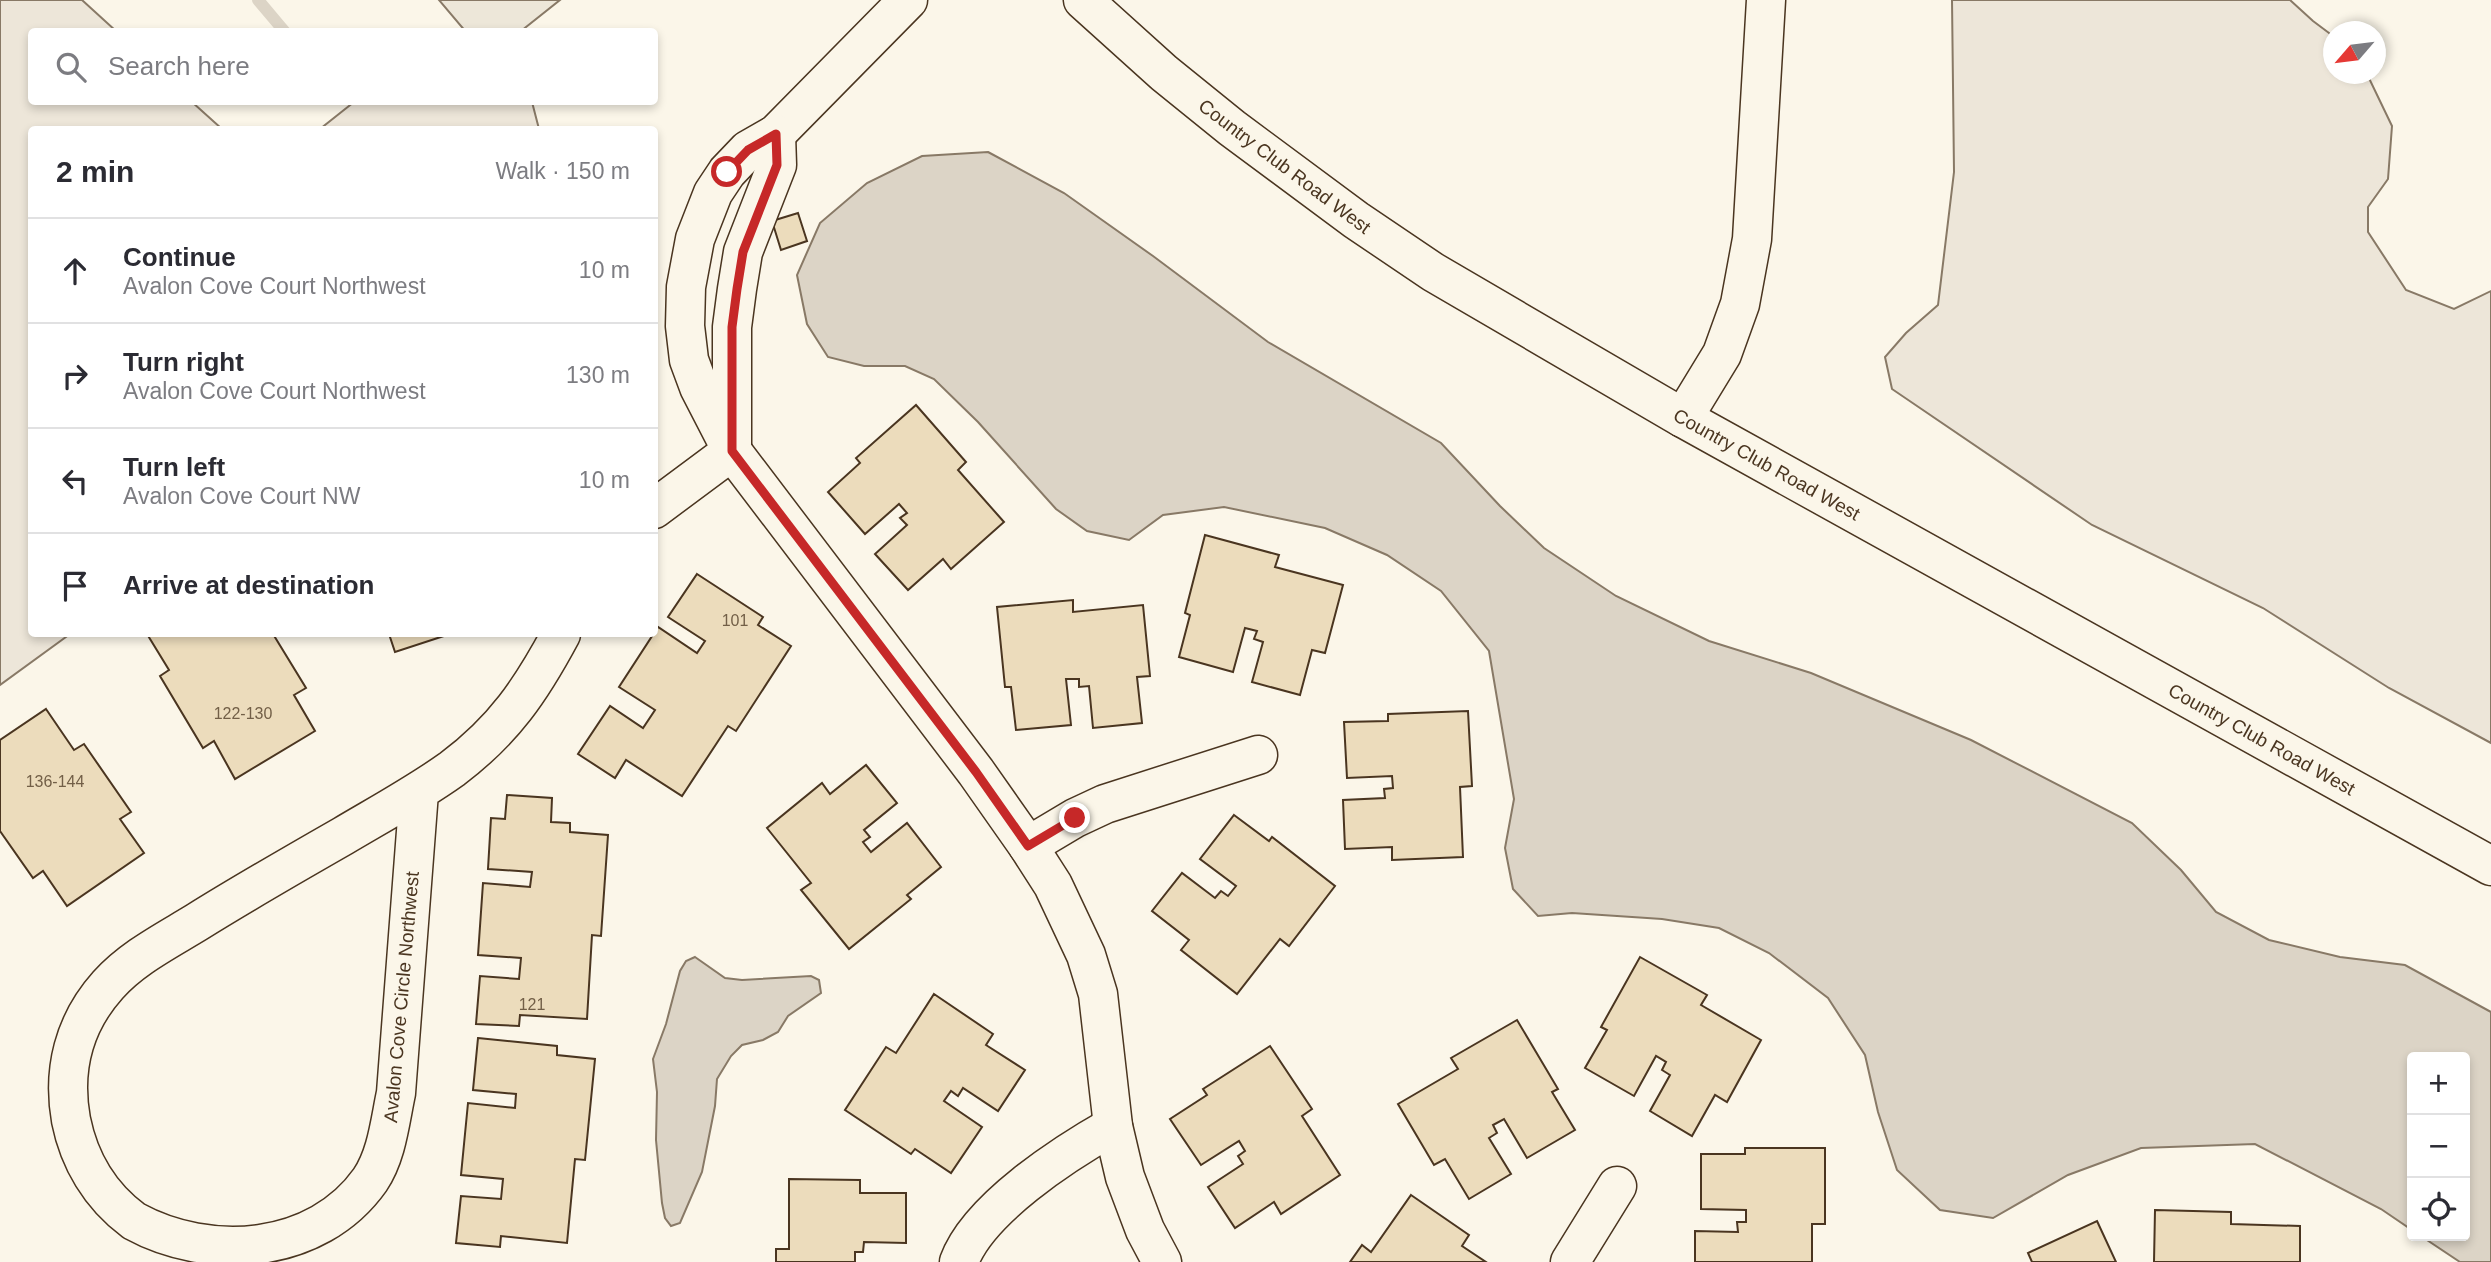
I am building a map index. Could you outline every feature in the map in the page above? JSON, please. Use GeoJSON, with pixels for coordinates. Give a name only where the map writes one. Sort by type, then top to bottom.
{"type":"FeatureCollection","features":[{"type":"Feature","properties":{"kind":"street"},"geometry":{"type":"LineString","coordinates":[[908,0],[776,134],[748,150],[727,172],[713,193],[695,239],[686,287],[685,326],[689,360],[699,387],[732,451],[976,772],[1052,885],[1086,955],[1098,994],[1113,1126],[1125,1177],[1145,1230],[1162,1262]]}},
{"type":"Feature","properties":{"kind":"street","name":"Country Club Road West"},"geometry":{"type":"LineString","coordinates":[[1083,0],[1173,81],[1242,136],[1356,220],[1493,309],[2491,866]]}},
{"type":"Feature","properties":{"kind":"street"},"geometry":{"type":"LineString","coordinates":[[1684,418],[1722,354],[1740,304],[1752,239],[1766,0]]}},
{"type":"Feature","properties":{"kind":"street"},"geometry":{"type":"LineString","coordinates":[[732,451],[732,327],[737,289],[743,252],[777,165],[776,134]]}},
{"type":"Feature","properties":{"kind":"street"},"geometry":{"type":"LineString","coordinates":[[658,506],[732,451]]}},
{"type":"Feature","properties":{"kind":"street","name":"Avalon Cove Circle Northwest"},"geometry":{"type":"LineString","coordinates":[[419,792],[396,1093],[387,1140],[372,1178],[347,1206],[323,1226],[291,1241],[262,1250],[229,1254],[195,1248],[160,1237],[132,1220],[107,1195],[76,1147],[69,1110],[67,1074],[74,1040],[89,1009],[124,968],[245,892],[419,792],[483,743],[508,719],[526,695],[559,637]]}},
{"type":"Feature","properties":{"kind":"street"},"geometry":{"type":"LineString","coordinates":[[1028,846],[1105,804],[1258,755]]}},
{"type":"Feature","properties":{"kind":"street"},"geometry":{"type":"LineString","coordinates":[[960,1262],[964,1249],[978,1229],[1001,1206],[1054,1163],[1113,1126]]}},
{"type":"Feature","properties":{"kind":"street"},"geometry":{"type":"LineString","coordinates":[[1570,1262],[1617,1186]]}},
{"type":"Feature","properties":{"kind":"shaded area"},"geometry":{"type":"Polygon","coordinates":[[[0,0],[82,0],[113,28],[28,28],[28,105],[195,105],[219,126],[28,126],[28,637],[66,637],[0,685],[0,0]]]}},
{"type":"Feature","properties":{"kind":"shaded area"},"geometry":{"type":"Polygon","coordinates":[[[439,0],[560,0],[525,28],[463,28],[439,0]]]}},
{"type":"Feature","properties":{"kind":"shaded area"},"geometry":{"type":"Polygon","coordinates":[[[1952,0],[2290,0],[2323,28],[2323,84],[2372,84],[2392,126],[2388,179],[2368,207],[2368,232],[2406,290],[2454,309],[2491,291],[2491,743],[2389,688],[2263,608],[2092,525],[1892,389],[1885,357],[1906,333],[1938,305],[1954,172],[1952,0]]]}},
{"type":"Feature","properties":{"kind":"shaded area"},"geometry":{"type":"Polygon","coordinates":[[[350,105],[533,105],[538,126],[324,126],[350,105]]]}},
{"type":"Feature","properties":{"kind":"shaded area"},"geometry":{"type":"Polygon","coordinates":[[[988,152],[1064,193],[1268,342],[1441,443],[1544,548],[1616,596],[1709,641],[1811,673],[1971,740],[2132,823],[2181,870],[2216,912],[2269,940],[2340,957],[2405,965],[2491,1012],[2491,1262],[2460,1262],[2428,1241],[2470,1241],[2470,1052],[2407,1052],[2407,1227],[2381,1209],[2255,1144],[2141,1148],[2068,1175],[1993,1218],[1940,1210],[1897,1170],[1878,1112],[1865,1055],[1828,998],[1769,953],[1719,928],[1662,919],[1572,913],[1538,916],[1513,889],[1505,848],[1514,799],[1489,651],[1441,591],[1387,555],[1325,528],[1224,507],[1163,515],[1129,540],[1087,531],[1056,509],[978,422],[934,379],[905,366],[864,366],[828,357],[807,324],[797,275],[820,223],[867,183],[922,156],[988,152]]]}},
{"type":"Feature","properties":{"kind":"shaded area"},"geometry":{"type":"Polygon","coordinates":[[[695,957],[725,978],[742,980],[811,976],[819,980],[821,993],[788,1016],[778,1032],[763,1040],[742,1045],[731,1056],[717,1079],[715,1106],[702,1172],[680,1223],[671,1226],[665,1218],[662,1203],[653,1059],[666,1024],[680,971],[686,961],[695,957]]]}},
{"type":"Feature","properties":{"kind":"building"},"geometry":{"type":"Polygon","coordinates":[[[798,213],[807,241],[781,250],[772,221],[798,213]]]}},
{"type":"Feature","properties":{"kind":"building"},"geometry":{"type":"Polygon","coordinates":[[[916,405],[966,462],[958,470],[1004,522],[951,569],[943,559],[908,590],[875,554],[907,525],[900,518],[907,513],[899,504],[865,534],[828,492],[860,463],[856,458],[916,405]]]}},
{"type":"Feature","properties":{"kind":"building"},"geometry":{"type":"Polygon","coordinates":[[[1205,535],[1279,555],[1275,567],[1343,585],[1325,653],[1312,650],[1300,695],[1252,682],[1263,642],[1254,639],[1257,631],[1245,628],[1233,672],[1179,657],[1190,615],[1185,613],[1205,535]]]}},
{"type":"Feature","properties":{"kind":"building"},"geometry":{"type":"Polygon","coordinates":[[[697,574],[763,617],[758,625],[791,646],[736,731],[728,726],[682,796],[626,760],[615,778],[578,754],[610,706],[643,728],[655,710],[619,687],[652,637],[658,637],[658,627],[697,653],[705,641],[668,617],[697,574]]]}},
{"type":"Feature","properties":{"kind":"building"},"geometry":{"type":"Polygon","coordinates":[[[1073,600],[1073,612],[1143,605],[1150,676],[1137,677],[1142,723],[1093,728],[1089,686],[1079,687],[1079,679],[1066,679],[1071,725],[1016,730],[1011,687],[1005,687],[997,607],[1073,600]]]}},
{"type":"Feature","properties":{"kind":"building"},"geometry":{"type":"Polygon","coordinates":[[[149,637],[275,637],[306,688],[294,695],[315,731],[235,779],[214,741],[203,748],[160,676],[169,670],[149,637]]]}},
{"type":"Feature","properties":{"kind":"building"},"geometry":{"type":"Polygon","coordinates":[[[390,637],[441,637],[395,652],[390,637]]]}},
{"type":"Feature","properties":{"kind":"building"},"geometry":{"type":"Polygon","coordinates":[[[46,709],[74,750],[84,744],[131,812],[120,819],[144,853],[67,906],[43,871],[33,878],[0,831],[0,740],[46,709]]]}},
{"type":"Feature","properties":{"kind":"building"},"geometry":{"type":"Polygon","coordinates":[[[1468,711],[1472,786],[1460,787],[1463,857],[1392,860],[1392,847],[1345,849],[1343,800],[1385,798],[1384,789],[1393,788],[1392,776],[1347,778],[1344,722],[1388,721],[1388,714],[1468,711]]]}},
{"type":"Feature","properties":{"kind":"building"},"geometry":{"type":"Polygon","coordinates":[[[866,765],[897,803],[864,830],[870,837],[863,842],[871,852],[907,823],[941,867],[907,895],[911,899],[849,949],[801,890],[811,883],[767,828],[822,783],[830,794],[866,765]]]}},
{"type":"Feature","properties":{"kind":"building"},"geometry":{"type":"Polygon","coordinates":[[[507,795],[552,798],[551,822],[570,823],[570,832],[608,835],[601,936],[592,935],[587,1019],[520,1015],[519,1026],[476,1024],[480,976],[519,979],[521,958],[478,955],[483,883],[530,887],[532,872],[488,869],[491,818],[505,819],[507,795]]]}},
{"type":"Feature","properties":{"kind":"building"},"geometry":{"type":"Polygon","coordinates":[[[1234,815],[1269,841],[1272,837],[1335,886],[1289,946],[1280,939],[1237,994],[1181,950],[1189,940],[1152,911],[1182,873],[1215,898],[1221,891],[1228,896],[1236,886],[1200,859],[1234,815]]]}},
{"type":"Feature","properties":{"kind":"building"},"geometry":{"type":"Polygon","coordinates":[[[1640,957],[1707,995],[1701,1005],[1761,1040],[1727,1102],[1715,1095],[1692,1136],[1650,1111],[1670,1075],[1662,1070],[1666,1062],[1656,1056],[1634,1096],[1585,1068],[1607,1030],[1601,1027],[1640,957]]]}},
{"type":"Feature","properties":{"kind":"building"},"geometry":{"type":"Polygon","coordinates":[[[934,994],[993,1034],[986,1045],[1025,1070],[998,1111],[963,1088],[958,1096],[951,1091],[944,1101],[982,1127],[951,1173],[915,1149],[911,1154],[845,1110],[886,1047],[896,1053],[934,994]]]}},
{"type":"Feature","properties":{"kind":"building"},"geometry":{"type":"Polygon","coordinates":[[[1517,1020],[1558,1089],[1552,1092],[1575,1130],[1527,1158],[1504,1119],[1493,1125],[1497,1133],[1489,1138],[1511,1174],[1469,1199],[1445,1159],[1434,1165],[1398,1104],[1458,1069],[1451,1058],[1517,1020]]]}},
{"type":"Feature","properties":{"kind":"building"},"geometry":{"type":"Polygon","coordinates":[[[478,1038],[557,1046],[557,1055],[595,1059],[585,1160],[575,1159],[567,1243],[501,1236],[500,1247],[456,1243],[461,1196],[501,1199],[503,1179],[461,1175],[468,1103],[515,1108],[516,1094],[473,1090],[478,1038]]]}},
{"type":"Feature","properties":{"kind":"building"},"geometry":{"type":"Polygon","coordinates":[[[1270,1046],[1312,1109],[1302,1116],[1340,1175],[1281,1214],[1274,1202],[1235,1228],[1208,1187],[1243,1164],[1238,1156],[1245,1151],[1239,1141],[1201,1165],[1170,1119],[1207,1095],[1203,1089],[1270,1046]]]}},
{"type":"Feature","properties":{"kind":"building"},"geometry":{"type":"Polygon","coordinates":[[[1745,1148],[1825,1148],[1825,1224],[1812,1224],[1812,1262],[1695,1262],[1695,1231],[1738,1232],[1737,1222],[1746,1222],[1746,1210],[1701,1209],[1701,1154],[1745,1154],[1745,1148]]]}},
{"type":"Feature","properties":{"kind":"building"},"geometry":{"type":"Polygon","coordinates":[[[789,1179],[860,1180],[860,1193],[906,1193],[906,1243],[864,1242],[863,1252],[855,1252],[855,1262],[776,1262],[776,1249],[789,1249],[789,1179]]]}},
{"type":"Feature","properties":{"kind":"building"},"geometry":{"type":"Polygon","coordinates":[[[1411,1195],[1469,1235],[1462,1246],[1486,1262],[1350,1262],[1362,1245],[1371,1252],[1411,1195]]]}},
{"type":"Feature","properties":{"kind":"building"},"geometry":{"type":"Polygon","coordinates":[[[2155,1210],[2231,1212],[2231,1224],[2300,1226],[2300,1262],[2154,1262],[2155,1210]]]}},
{"type":"Feature","properties":{"kind":"building"},"geometry":{"type":"Polygon","coordinates":[[[2097,1221],[2116,1262],[2032,1262],[2028,1253],[2097,1221]]]}},
{"type":"Feature","properties":{"kind":"waterway"},"geometry":{"type":"LineString","coordinates":[[258,0],[282,28]]}},
{"type":"Feature","properties":{"kind":"route"},"geometry":{"type":"LineString","coordinates":[[727,172],[748,150],[776,134],[777,165],[743,252],[737,289],[732,327],[732,451],[976,772],[1028,846],[1075,818]]}}]}
